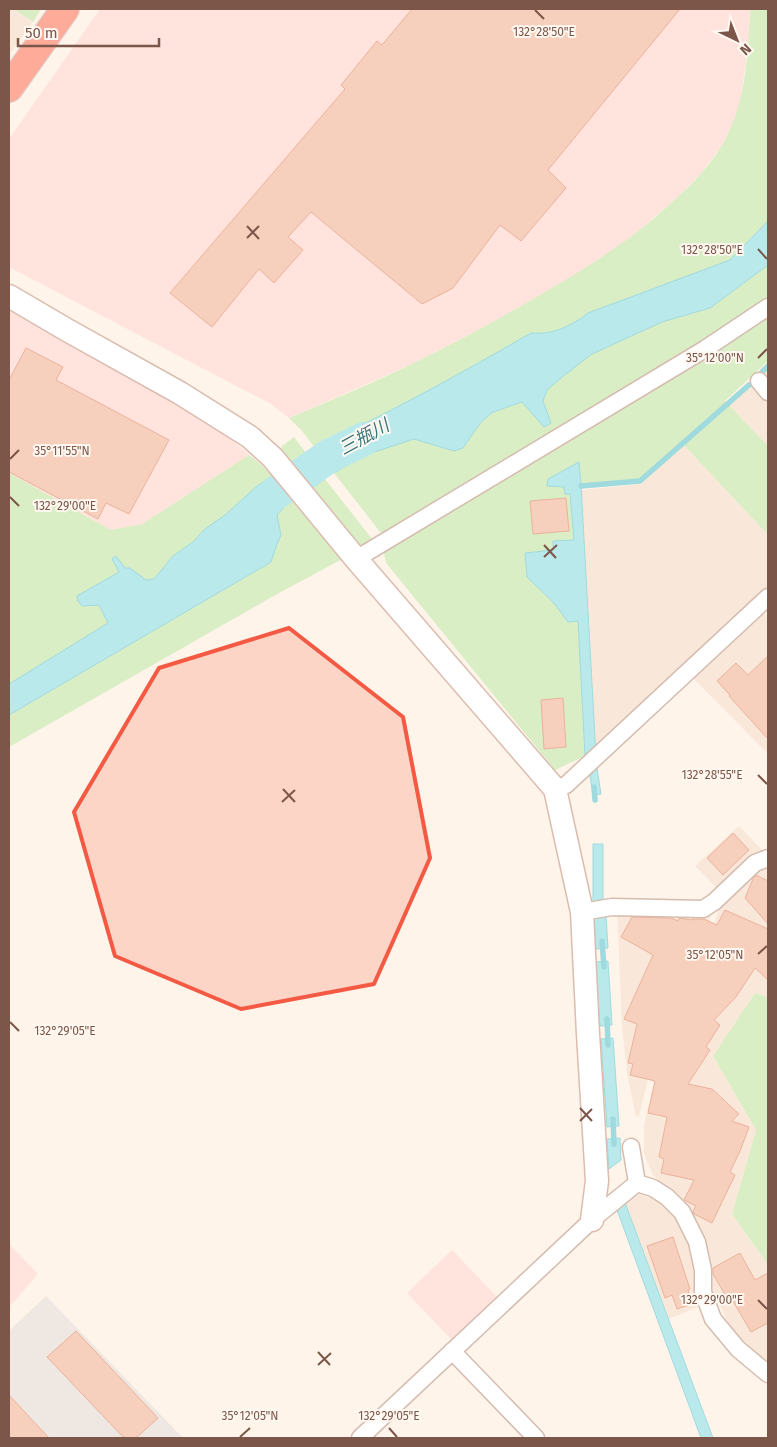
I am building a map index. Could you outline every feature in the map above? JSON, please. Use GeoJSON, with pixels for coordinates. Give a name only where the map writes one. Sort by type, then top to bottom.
{"type":"FeatureCollection","features":[{"type":"Feature","properties":{"kind":"highway"},"geometry":{"type":"LineString","coordinates":[[10,84],[65,9]]}},
{"type":"Feature","properties":{"kind":"street"},"geometry":{"type":"LineString","coordinates":[[9,296],[188,398],[250,436],[272,458],[356,559],[554,788],[586,912],[588,1034],[597,1181],[592,1220]]}},
{"type":"Feature","properties":{"kind":"street"},"geometry":{"type":"LineString","coordinates":[[356,559],[706,349],[768,307]]}},
{"type":"Feature","properties":{"kind":"street"},"geometry":{"type":"LineString","coordinates":[[554,788],[566,785],[768,597]]}},
{"type":"Feature","properties":{"kind":"street"},"geometry":{"type":"LineString","coordinates":[[586,912],[609,907],[703,909],[714,902],[755,863],[768,858]]}},
{"type":"Feature","properties":{"kind":"street"},"geometry":{"type":"LineString","coordinates":[[631,1147],[637,1183]]}},
{"type":"Feature","properties":{"kind":"street"},"geometry":{"type":"LineString","coordinates":[[360,1438],[592,1220],[637,1183]]}},
{"type":"Feature","properties":{"kind":"street"},"geometry":{"type":"LineString","coordinates":[[637,1183],[654,1188],[682,1212],[697,1242],[703,1270],[703,1292],[713,1319],[738,1349],[768,1374]]}},
{"type":"Feature","properties":{"kind":"street"},"geometry":{"type":"LineString","coordinates":[[452,1352],[536,1438]]}},
{"type":"Feature","properties":{"kind":"highlighted area"},"geometry":{"type":"Polygon","coordinates":[[[289,628],[403,717],[430,858],[374,984],[241,1009],[115,956],[74,812],[159,668],[289,628]]]}},
{"type":"Feature","properties":{"kind":"shaded area"},"geometry":{"type":"Polygon","coordinates":[[[9,9],[14,9],[33,22],[9,55],[9,9]]]}},
{"type":"Feature","properties":{"kind":"shaded area"},"geometry":{"type":"Polygon","coordinates":[[[100,9],[750,9],[749,36],[739,108],[722,145],[701,173],[678,197],[632,236],[590,266],[503,317],[412,364],[289,418],[271,404],[9,267],[9,139],[100,9]]]}},
{"type":"Feature","properties":{"kind":"shaded area"},"geometry":{"type":"Polygon","coordinates":[[[9,309],[150,386],[219,429],[249,455],[142,524],[111,530],[9,473],[9,309]]]}},
{"type":"Feature","properties":{"kind":"shaded area"},"geometry":{"type":"Polygon","coordinates":[[[768,368],[768,446],[729,405],[768,368]]]}},
{"type":"Feature","properties":{"kind":"shaded area"},"geometry":{"type":"Polygon","coordinates":[[[684,445],[768,535],[768,592],[596,756],[581,490],[641,484],[684,445]]]}},
{"type":"Feature","properties":{"kind":"shaded area"},"geometry":{"type":"Polygon","coordinates":[[[763,612],[768,617],[768,754],[693,678],[763,612]]]}},
{"type":"Feature","properties":{"kind":"shaded area"},"geometry":{"type":"Polygon","coordinates":[[[739,826],[766,854],[720,891],[695,866],[739,826]]]}},
{"type":"Feature","properties":{"kind":"shaded area"},"geometry":{"type":"Polygon","coordinates":[[[768,863],[768,997],[755,993],[713,1056],[756,1130],[732,1214],[768,1265],[768,1364],[750,1351],[733,1333],[711,1287],[707,1273],[707,1247],[700,1228],[689,1209],[653,1175],[644,1154],[644,1125],[667,1030],[700,970],[717,915],[724,900],[753,872],[768,863]]]}},
{"type":"Feature","properties":{"kind":"shaded area"},"geometry":{"type":"Polygon","coordinates":[[[617,911],[707,913],[711,915],[691,969],[660,1030],[639,1116],[636,1117],[627,1073],[622,1026],[617,911]]]}},
{"type":"Feature","properties":{"kind":"shaded area"},"geometry":{"type":"Polygon","coordinates":[[[640,1194],[664,1203],[675,1213],[691,1241],[698,1307],[669,1319],[625,1203],[640,1194]]]}},
{"type":"Feature","properties":{"kind":"shaded area"},"geometry":{"type":"Polygon","coordinates":[[[9,1244],[38,1274],[9,1307],[9,1244]]]}},
{"type":"Feature","properties":{"kind":"shaded area"},"geometry":{"type":"Polygon","coordinates":[[[452,1250],[497,1297],[452,1340],[407,1293],[452,1250]]]}},
{"type":"Feature","properties":{"kind":"shaded area"},"geometry":{"type":"Polygon","coordinates":[[[46,1296],[183,1438],[9,1438],[9,1331],[46,1296]]]}},
{"type":"Feature","properties":{"kind":"green space"},"geometry":{"type":"Polygon","coordinates":[[[14,9],[41,9],[33,22],[14,9]]]}},
{"type":"Feature","properties":{"kind":"green space"},"geometry":{"type":"Polygon","coordinates":[[[750,9],[768,9],[768,221],[730,260],[588,313],[561,329],[547,333],[531,333],[424,393],[315,448],[289,418],[414,363],[540,295],[626,240],[653,219],[690,185],[715,156],[730,130],[736,113],[747,61],[750,9]]]}},
{"type":"Feature","properties":{"kind":"green space"},"geometry":{"type":"Polygon","coordinates":[[[768,265],[768,299],[758,307],[384,537],[334,473],[362,456],[414,439],[454,451],[463,448],[481,422],[493,412],[523,402],[544,427],[551,422],[543,401],[547,390],[592,354],[662,322],[710,308],[768,265]]]}},
{"type":"Feature","properties":{"kind":"green space"},"geometry":{"type":"Polygon","coordinates":[[[768,315],[768,361],[725,401],[768,446],[768,535],[681,442],[639,480],[581,485],[579,462],[565,487],[570,494],[574,540],[553,550],[527,577],[554,603],[568,622],[578,621],[585,756],[555,770],[386,563],[383,549],[768,315]]]}},
{"type":"Feature","properties":{"kind":"green space"},"geometry":{"type":"Polygon","coordinates":[[[294,437],[307,454],[290,464],[279,451],[282,446],[294,437]]]}},
{"type":"Feature","properties":{"kind":"green space"},"geometry":{"type":"Polygon","coordinates":[[[249,455],[274,475],[256,487],[225,515],[205,529],[193,542],[173,556],[154,579],[146,580],[130,568],[125,568],[112,559],[119,572],[82,606],[99,604],[108,623],[9,684],[9,473],[111,530],[142,524],[249,455]]]}},
{"type":"Feature","properties":{"kind":"green space"},"geometry":{"type":"Polygon","coordinates":[[[325,479],[376,544],[363,551],[311,489],[325,479]]]}},
{"type":"Feature","properties":{"kind":"green space"},"geometry":{"type":"Polygon","coordinates":[[[293,497],[344,558],[270,598],[9,747],[9,715],[271,562],[281,535],[277,515],[293,497]]]}},
{"type":"Feature","properties":{"kind":"green space"},"geometry":{"type":"Polygon","coordinates":[[[755,993],[768,997],[768,1265],[732,1214],[756,1130],[713,1056],[755,993]]]}},
{"type":"Feature","properties":{"kind":"water"},"geometry":{"type":"Polygon","coordinates":[[[768,221],[768,265],[710,308],[662,322],[592,354],[547,390],[543,401],[551,423],[544,427],[522,402],[493,412],[481,422],[463,448],[454,451],[414,439],[362,456],[334,473],[315,448],[424,393],[531,333],[547,333],[561,329],[588,313],[730,260],[768,221]]]}},
{"type":"Feature","properties":{"kind":"water"},"geometry":{"type":"Polygon","coordinates":[[[307,454],[325,479],[311,489],[290,464],[307,454]]]}},
{"type":"Feature","properties":{"kind":"water"},"geometry":{"type":"Polygon","coordinates":[[[579,462],[596,756],[585,756],[578,621],[568,622],[554,603],[527,577],[525,553],[553,550],[553,541],[574,540],[570,494],[565,494],[564,487],[547,486],[548,479],[579,462]]]}},
{"type":"Feature","properties":{"kind":"water"},"geometry":{"type":"Polygon","coordinates":[[[274,475],[293,497],[277,515],[281,535],[271,562],[9,715],[9,684],[108,623],[99,605],[82,606],[77,596],[119,572],[112,559],[116,556],[125,568],[130,568],[146,580],[154,579],[173,556],[193,542],[205,529],[225,515],[256,487],[274,475]]]}},
{"type":"Feature","properties":{"kind":"water"},"geometry":{"type":"Polygon","coordinates":[[[597,768],[601,794],[593,795],[590,776],[597,768]]]}},
{"type":"Feature","properties":{"kind":"water"},"geometry":{"type":"Polygon","coordinates":[[[593,844],[603,844],[603,903],[593,903],[593,844]]]}},
{"type":"Feature","properties":{"kind":"water"},"geometry":{"type":"Polygon","coordinates":[[[606,917],[608,948],[596,949],[594,918],[606,917]]]}},
{"type":"Feature","properties":{"kind":"water"},"geometry":{"type":"Polygon","coordinates":[[[608,961],[612,1025],[600,1026],[595,962],[608,961]]]}},
{"type":"Feature","properties":{"kind":"water"},"geometry":{"type":"Polygon","coordinates":[[[613,1038],[619,1126],[607,1127],[601,1039],[613,1038]]]}},
{"type":"Feature","properties":{"kind":"water"},"geometry":{"type":"Polygon","coordinates":[[[620,1138],[621,1160],[609,1169],[607,1139],[620,1138]]]}},
{"type":"Feature","properties":{"kind":"water"},"geometry":{"type":"Polygon","coordinates":[[[625,1203],[713,1438],[701,1438],[617,1210],[625,1203]]]}},
{"type":"Feature","properties":{"kind":"building"},"geometry":{"type":"Polygon","coordinates":[[[412,9],[680,9],[548,170],[566,188],[521,241],[500,225],[453,288],[422,304],[311,212],[288,237],[303,250],[274,283],[259,269],[212,327],[170,293],[345,89],[341,85],[377,41],[382,45],[412,9]]]}},
{"type":"Feature","properties":{"kind":"building"},"geometry":{"type":"Polygon","coordinates":[[[26,348],[63,367],[56,380],[169,440],[129,514],[106,503],[98,519],[9,472],[9,380],[26,348]]]}},
{"type":"Feature","properties":{"kind":"building"},"geometry":{"type":"Polygon","coordinates":[[[566,498],[569,531],[533,534],[530,501],[566,498]]]}},
{"type":"Feature","properties":{"kind":"building"},"geometry":{"type":"Polygon","coordinates":[[[768,656],[768,739],[717,681],[736,663],[748,675],[768,656]]]}},
{"type":"Feature","properties":{"kind":"building"},"geometry":{"type":"Polygon","coordinates":[[[563,698],[566,747],[544,749],[541,700],[563,698]]]}},
{"type":"Feature","properties":{"kind":"building"},"geometry":{"type":"Polygon","coordinates":[[[733,833],[749,850],[723,875],[707,858],[733,833]]]}},
{"type":"Feature","properties":{"kind":"building"},"geometry":{"type":"Polygon","coordinates":[[[756,875],[768,881],[768,924],[745,898],[756,875]]]}},
{"type":"Feature","properties":{"kind":"building"},"geometry":{"type":"Polygon","coordinates":[[[725,910],[768,929],[768,980],[755,968],[736,997],[714,1020],[720,1025],[706,1047],[710,1050],[688,1084],[712,1089],[739,1114],[732,1121],[749,1127],[730,1172],[735,1175],[712,1223],[694,1214],[693,1211],[696,1206],[684,1200],[694,1180],[661,1173],[664,1159],[659,1157],[667,1117],[648,1113],[655,1081],[630,1075],[633,1064],[628,1063],[637,1024],[624,1019],[653,955],[621,937],[632,917],[671,918],[678,921],[679,918],[704,919],[717,925],[725,910]]]}},
{"type":"Feature","properties":{"kind":"building"},"geometry":{"type":"Polygon","coordinates":[[[673,1237],[693,1304],[677,1309],[672,1295],[665,1298],[647,1246],[673,1237]]]}},
{"type":"Feature","properties":{"kind":"building"},"geometry":{"type":"Polygon","coordinates":[[[740,1253],[755,1280],[768,1273],[768,1323],[751,1332],[730,1296],[727,1298],[713,1274],[713,1268],[740,1253]]]}},
{"type":"Feature","properties":{"kind":"building"},"geometry":{"type":"Polygon","coordinates":[[[76,1331],[158,1418],[136,1438],[124,1438],[47,1357],[76,1331]]]}},
{"type":"Feature","properties":{"kind":"building"},"geometry":{"type":"Polygon","coordinates":[[[9,1395],[49,1438],[9,1438],[9,1395]]]}},
{"type":"Feature","properties":{"kind":"waterway"},"geometry":{"type":"LineString","coordinates":[[762,372],[768,366]]}},
{"type":"Feature","properties":{"kind":"waterway"},"geometry":{"type":"LineString","coordinates":[[581,486],[640,481],[749,385]]}},
{"type":"Feature","properties":{"kind":"waterway","name":"三瓶川"},"geometry":{"type":"LineString","coordinates":[[277,492],[329,456],[364,439]]}},
{"type":"Feature","properties":{"kind":"waterway"},"geometry":{"type":"LineString","coordinates":[[594,787],[595,800]]}},
{"type":"Feature","properties":{"kind":"waterway"},"geometry":{"type":"LineString","coordinates":[[602,941],[604,967]]}},
{"type":"Feature","properties":{"kind":"waterway"},"geometry":{"type":"LineString","coordinates":[[607,1019],[608,1045]]}},
{"type":"Feature","properties":{"kind":"waterway"},"geometry":{"type":"LineString","coordinates":[[613,1119],[614,1144]]}}]}
